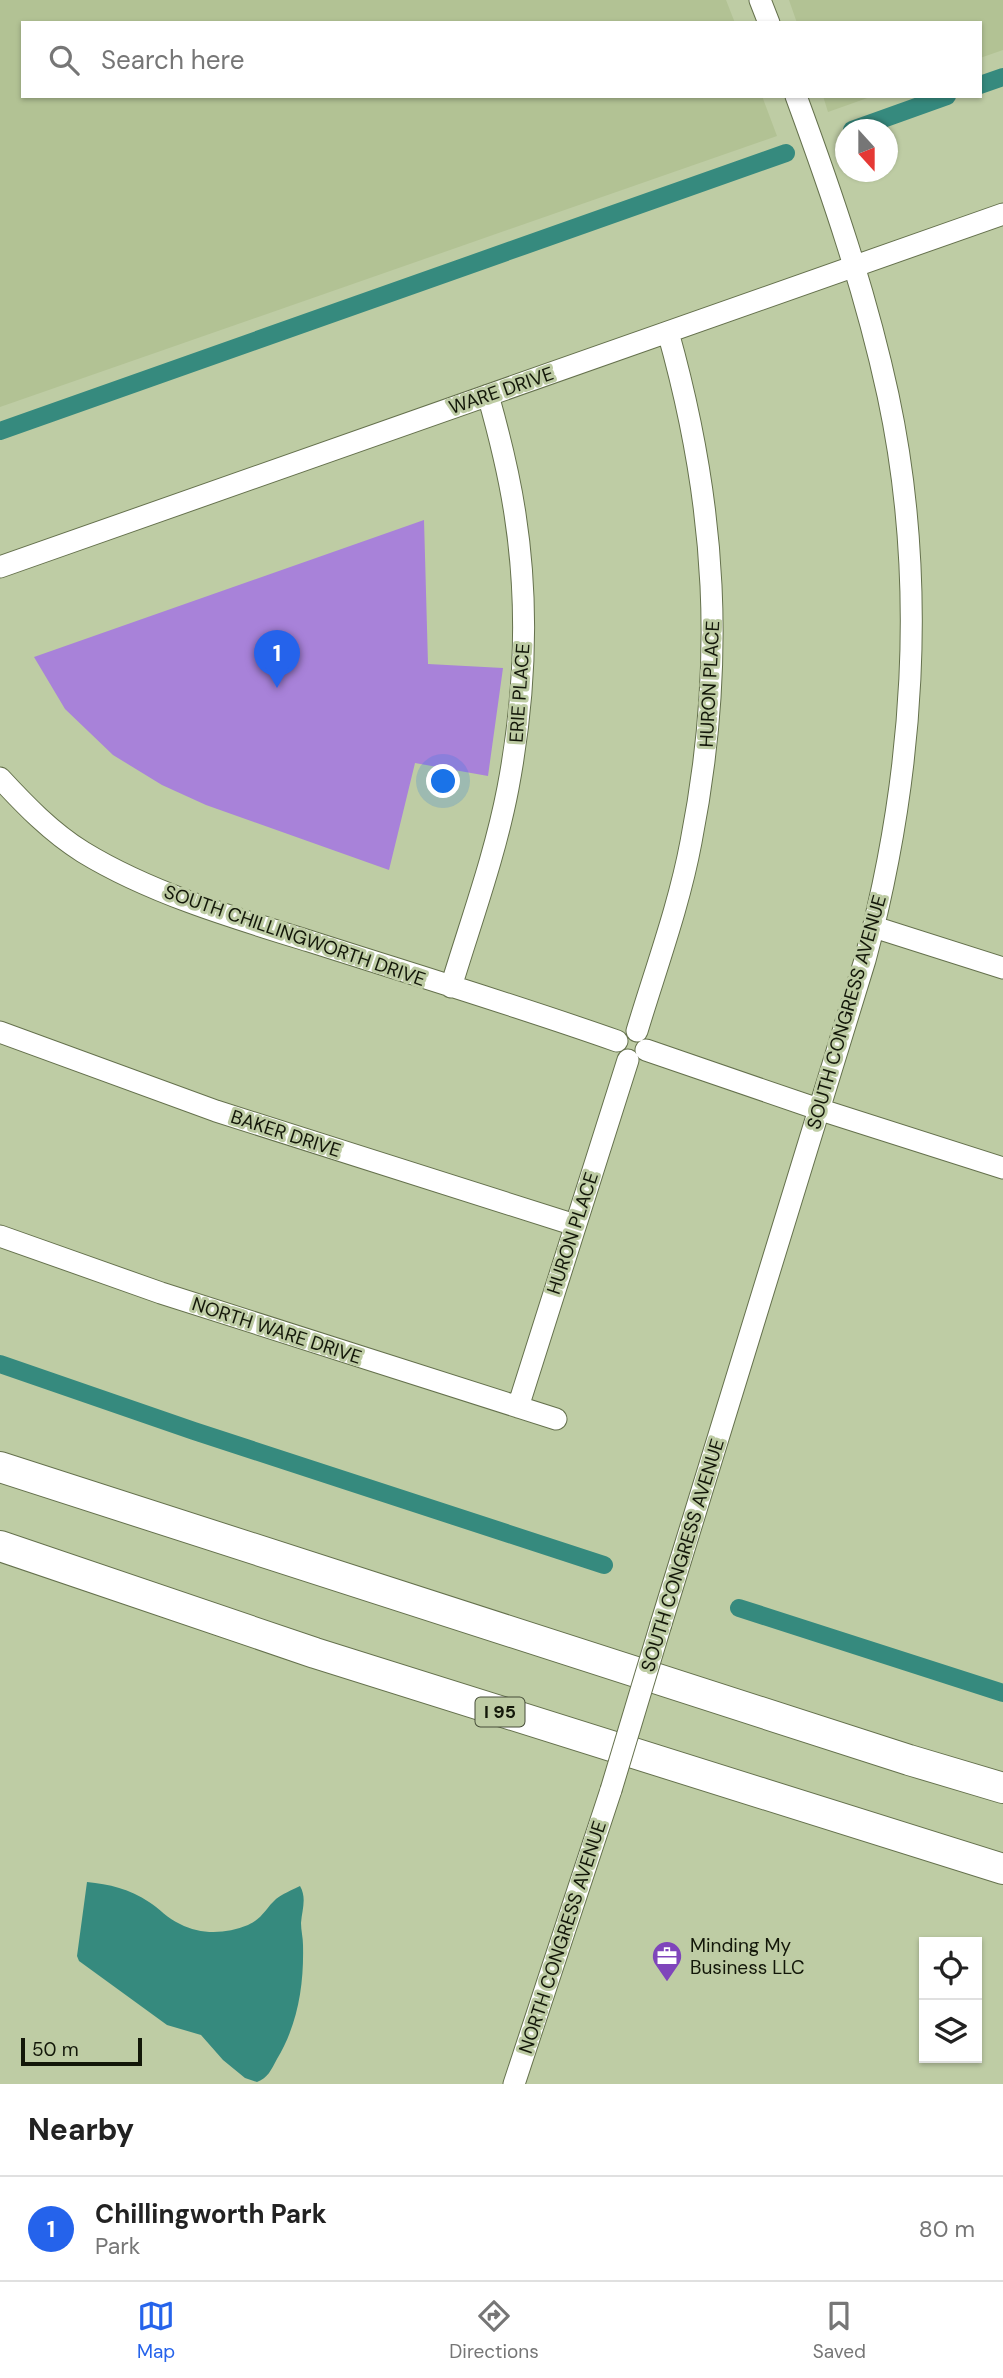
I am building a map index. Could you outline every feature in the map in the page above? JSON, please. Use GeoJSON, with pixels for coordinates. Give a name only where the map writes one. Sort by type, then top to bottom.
{"type":"FeatureCollection","features":[{"type":"Feature","properties":{"kind":"highway"},"geometry":{"type":"LineString","coordinates":[[0,1467],[1003,1788]]}},
{"type":"Feature","properties":{"kind":"highway","name":"I 95"},"geometry":{"type":"LineString","coordinates":[[0,1545],[315,1653],[1003,1869]]}},
{"type":"Feature","properties":{"kind":"street"},"geometry":{"type":"LineString","coordinates":[[761,0],[768,21]]}},
{"type":"Feature","properties":{"kind":"street","name":"SOUTH CONGRESS AVENUE"},"geometry":{"type":"LineString","coordinates":[[611,1790],[874,928],[893,836],[906,743],[911,663],[910,579],[901,475],[888,397],[855,267],[797,98]]}},
{"type":"Feature","properties":{"kind":"street","name":"WARE DRIVE"},"geometry":{"type":"LineString","coordinates":[[0,567],[1003,215]]}},
{"type":"Feature","properties":{"kind":"street","name":"HURON PLACE"},"geometry":{"type":"LineString","coordinates":[[517,1406],[575,1225],[637,1047],[691,844],[704,769],[713,662],[712,577],[702,479],[691,419],[668,332]]}},
{"type":"Feature","properties":{"kind":"street","name":"ERIE PLACE"},"geometry":{"type":"LineString","coordinates":[[451,986],[501,821],[517,734],[522,680],[522,593],[515,515],[505,460],[488,395]]}},
{"type":"Feature","properties":{"kind":"street","name":"SOUTH CHILLINGWORTH DRIVE"},"geometry":{"type":"LineString","coordinates":[[0,778],[47,825],[81,850],[118,872],[158,889],[279,932],[617,1041],[625,1031],[637,1047]]}},
{"type":"Feature","properties":{"kind":"street"},"geometry":{"type":"LineString","coordinates":[[874,928],[1003,968]]}},
{"type":"Feature","properties":{"kind":"street","name":"BAKER DRIVE"},"geometry":{"type":"LineString","coordinates":[[0,1032],[216,1111],[575,1225]]}},
{"type":"Feature","properties":{"kind":"street"},"geometry":{"type":"LineString","coordinates":[[637,1047],[1003,1168]]}},
{"type":"Feature","properties":{"kind":"street","name":"NORTH WARE DRIVE"},"geometry":{"type":"LineString","coordinates":[[0,1236],[161,1293],[556,1419]]}},
{"type":"Feature","properties":{"kind":"street","name":"NORTH CONGRESS AVENUE"},"geometry":{"type":"LineString","coordinates":[[514,2084],[611,1790]]}},
{"type":"Feature","properties":{"kind":"shaded area"},"geometry":{"type":"Polygon","coordinates":[[[0,0],[726,0],[734,21],[21,21],[21,98],[763,98],[777,136],[0,407],[0,0]]]}},
{"type":"Feature","properties":{"kind":"shaded area"},"geometry":{"type":"Polygon","coordinates":[[[789,0],[1003,0],[1003,50],[982,57],[982,21],[796,21],[789,0]]]}},
{"type":"Feature","properties":{"kind":"shaded area"},"geometry":{"type":"Polygon","coordinates":[[[824,98],[867,98],[828,112],[824,98]]]}},
{"type":"Feature","properties":{"kind":"shaded area"},"geometry":{"type":"Polygon","coordinates":[[[424,520],[428,664],[503,668],[488,776],[415,763],[389,870],[206,805],[162,785],[113,755],[65,709],[34,657],[424,520]]]}},
{"type":"Feature","properties":{"kind":"water"},"geometry":{"type":"Polygon","coordinates":[[[87,1882],[127,1890],[188,1928],[214,1932],[253,1923],[276,1899],[300,1886],[304,1900],[301,1923],[301,1989],[290,2032],[267,2076],[257,2082],[245,2078],[223,2060],[201,2035],[167,2025],[79,1961],[77,1956],[87,1882]]]}},
{"type":"Feature","properties":{"kind":"waterway"},"geometry":{"type":"LineString","coordinates":[[982,84],[1003,77]]}},
{"type":"Feature","properties":{"kind":"waterway"},"geometry":{"type":"LineString","coordinates":[[883,119],[941,98]]}},
{"type":"Feature","properties":{"kind":"waterway"},"geometry":{"type":"LineString","coordinates":[[0,431],[786,153]]}},
{"type":"Feature","properties":{"kind":"waterway"},"geometry":{"type":"LineString","coordinates":[[0,1364],[194,1431],[604,1565]]}},
{"type":"Feature","properties":{"kind":"waterway"},"geometry":{"type":"LineString","coordinates":[[739,1608],[1003,1693]]}},
{"type":"Feature","properties":{"kind":"place","name":"Chillingworth Park"},"geometry":{"type":"Point","coordinates":[277,688]}},
{"type":"Feature","properties":{"kind":"place","name":"Minding My Business LLC"},"geometry":{"type":"Point","coordinates":[667,1983]}}]}
